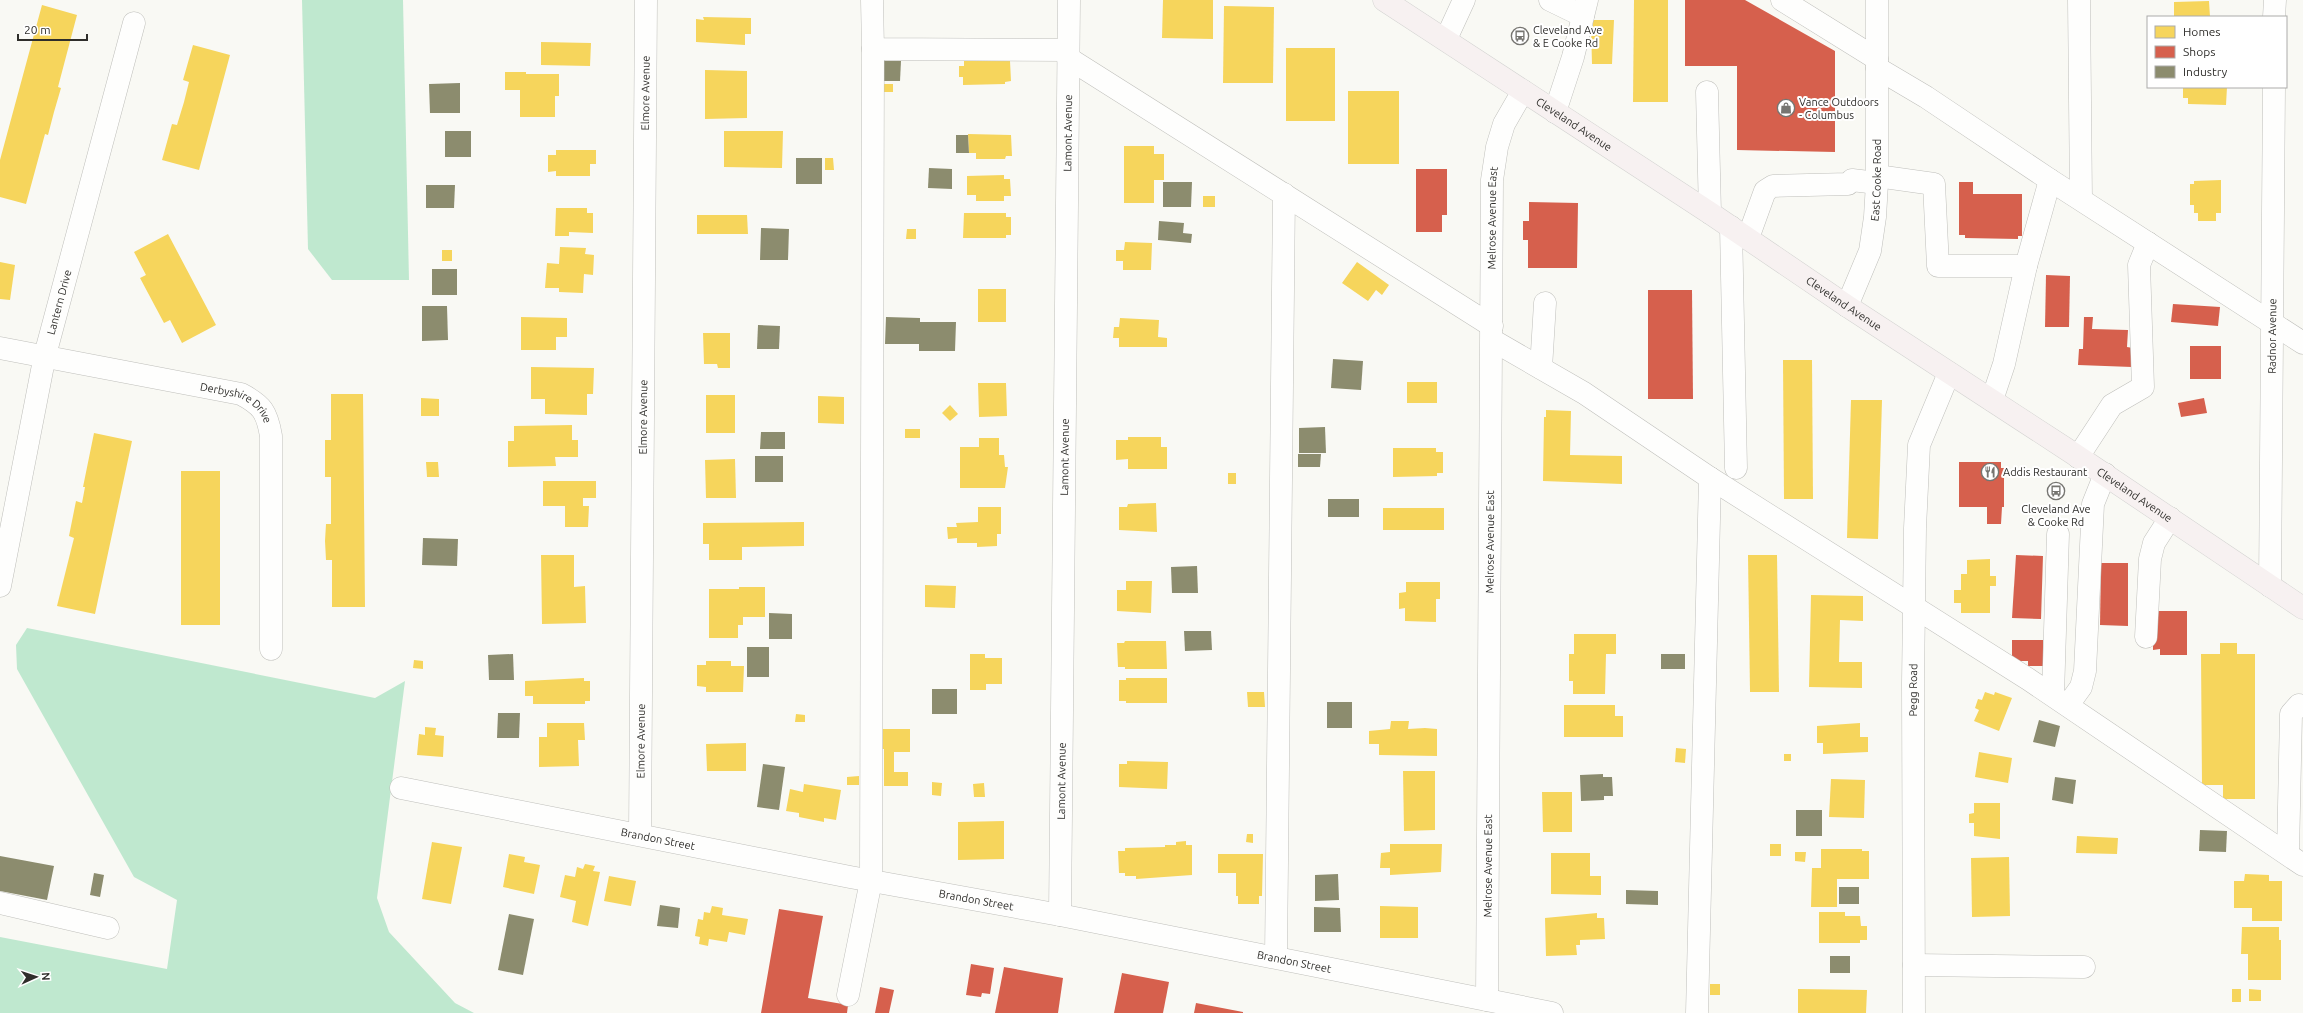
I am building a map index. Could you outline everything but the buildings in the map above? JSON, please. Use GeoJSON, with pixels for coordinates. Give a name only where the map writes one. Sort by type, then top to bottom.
{"type":"FeatureCollection","features":[{"type":"Feature","properties":{"kind":"main road","name":"Cleveland Avenue"},"geometry":{"type":"LineString","coordinates":[[1384,0],[1740,232],[1847,306],[2105,474],[2303,608]]}},
{"type":"Feature","properties":{"kind":"street","name":"Elmore Avenue"},"geometry":{"type":"LineString","coordinates":[[640,834],[646,0]]}},
{"type":"Feature","properties":{"kind":"street"},"geometry":{"type":"LineString","coordinates":[[848,995],[871,881],[872,0]]}},
{"type":"Feature","properties":{"kind":"street","name":"Lamont Avenue"},"geometry":{"type":"LineString","coordinates":[[1060,915],[1069,0]]}},
{"type":"Feature","properties":{"kind":"street"},"geometry":{"type":"LineString","coordinates":[[1446,39],[1464,0]]}},
{"type":"Feature","properties":{"kind":"street"},"geometry":{"type":"LineString","coordinates":[[1550,0],[1585,8],[1573,57],[1554,112]]}},
{"type":"Feature","properties":{"kind":"street"},"geometry":{"type":"LineString","coordinates":[[1782,0],[2050,180],[2303,343]]}},
{"type":"Feature","properties":{"kind":"street","name":"East Cooke Road"},"geometry":{"type":"LineString","coordinates":[[1847,306],[1870,251],[1877,179],[1877,0]]}},
{"type":"Feature","properties":{"kind":"street"},"geometry":{"type":"LineString","coordinates":[[2079,0],[2080,199]]}},
{"type":"Feature","properties":{"kind":"street"},"geometry":{"type":"LineString","coordinates":[[2274,0],[2274,16]]}},
{"type":"Feature","properties":{"kind":"street","name":"Lantern Drive"},"geometry":{"type":"LineString","coordinates":[[0,586],[45,355],[134,23]]}},
{"type":"Feature","properties":{"kind":"street"},"geometry":{"type":"LineString","coordinates":[[873,49],[1068,54],[1284,194],[1492,333],[1541,368],[1584,392],[1710,478],[2061,700],[2249,830],[2295,859]]}},
{"type":"Feature","properties":{"kind":"street","name":"Radnor Avenue"},"geometry":{"type":"LineString","coordinates":[[2270,586],[2274,88]]}},
{"type":"Feature","properties":{"kind":"street","name":"Melrose Avenue East"},"geometry":{"type":"LineString","coordinates":[[1487,1000],[1492,180],[1497,147],[1504,124],[1523,92]]}},
{"type":"Feature","properties":{"kind":"street"},"geometry":{"type":"LineString","coordinates":[[1707,92],[1710,213]]}},
{"type":"Feature","properties":{"kind":"street"},"geometry":{"type":"LineString","coordinates":[[1736,468],[1740,232],[1766,191],[1773,186],[1848,184],[1852,180],[1877,179],[1934,184],[1938,266],[2026,266]]}},
{"type":"Feature","properties":{"kind":"street"},"geometry":{"type":"LineString","coordinates":[[1992,400],[2004,364],[2026,266],[2050,180]]}},
{"type":"Feature","properties":{"kind":"street"},"geometry":{"type":"LineString","coordinates":[[1276,957],[1284,194]]}},
{"type":"Feature","properties":{"kind":"street"},"geometry":{"type":"LineString","coordinates":[[2078,457],[2112,405],[2143,387],[2139,265],[2148,243]]}},
{"type":"Feature","properties":{"kind":"street"},"geometry":{"type":"LineString","coordinates":[[1541,368],[1545,303]]}},
{"type":"Feature","properties":{"kind":"street","name":"Derbyshire Drive"},"geometry":{"type":"LineString","coordinates":[[0,348],[45,355],[241,394],[257,403],[268,418],[271,436],[271,649]]}},
{"type":"Feature","properties":{"kind":"street","name":"Pegg Road"},"geometry":{"type":"LineString","coordinates":[[1914,1013],[1914,607],[1919,445],[1949,373]]}},
{"type":"Feature","properties":{"kind":"street"},"geometry":{"type":"LineString","coordinates":[[2061,700],[2082,687],[2085,671],[2093,504],[2105,474]]}},
{"type":"Feature","properties":{"kind":"street"},"geometry":{"type":"LineString","coordinates":[[1698,1013],[1710,478]]}},
{"type":"Feature","properties":{"kind":"street"},"geometry":{"type":"LineString","coordinates":[[2146,638],[2150,559],[2154,543],[2170,518]]}},
{"type":"Feature","properties":{"kind":"street"},"geometry":{"type":"LineString","coordinates":[[2058,534],[2061,700]]}},
{"type":"Feature","properties":{"kind":"street"},"geometry":{"type":"LineString","coordinates":[[2295,859],[2291,714],[2299,705],[2303,706]]}},
{"type":"Feature","properties":{"kind":"street","name":"Brandon Street"},"geometry":{"type":"LineString","coordinates":[[401,788],[640,834],[871,881],[1060,915],[1276,957],[1552,1013]]}},
{"type":"Feature","properties":{"kind":"street"},"geometry":{"type":"LineString","coordinates":[[0,903],[108,928]]}},
{"type":"Feature","properties":{"kind":"street"},"geometry":{"type":"LineString","coordinates":[[1914,965],[2084,967]]}},
{"type":"Feature","properties":{"kind":"green space"},"geometry":{"type":"Polygon","coordinates":[[[302,0],[403,0],[409,280],[332,280],[308,249],[302,0]]]}},
{"type":"Feature","properties":{"kind":"green space"},"geometry":{"type":"Polygon","coordinates":[[[27,628],[375,698],[405,681],[377,898],[389,932],[455,1003],[474,1013],[0,1013],[0,937],[167,969],[177,900],[134,877],[17,669],[16,645],[27,628]]]}},
{"type":"Feature","properties":{"kind":"place","name":"Cleveland Ave & E Cooke Rd"},"geometry":{"type":"Point","coordinates":[1520,36]}},
{"type":"Feature","properties":{"kind":"place","name":"Vance Outdoors - Columbus"},"geometry":{"type":"Point","coordinates":[1786,108]}},
{"type":"Feature","properties":{"kind":"place","name":"Addis Restaurant"},"geometry":{"type":"Point","coordinates":[1990,472]}},
{"type":"Feature","properties":{"kind":"place","name":"Cleveland Ave & Cooke Rd"},"geometry":{"type":"Point","coordinates":[2056,491]}}]}
